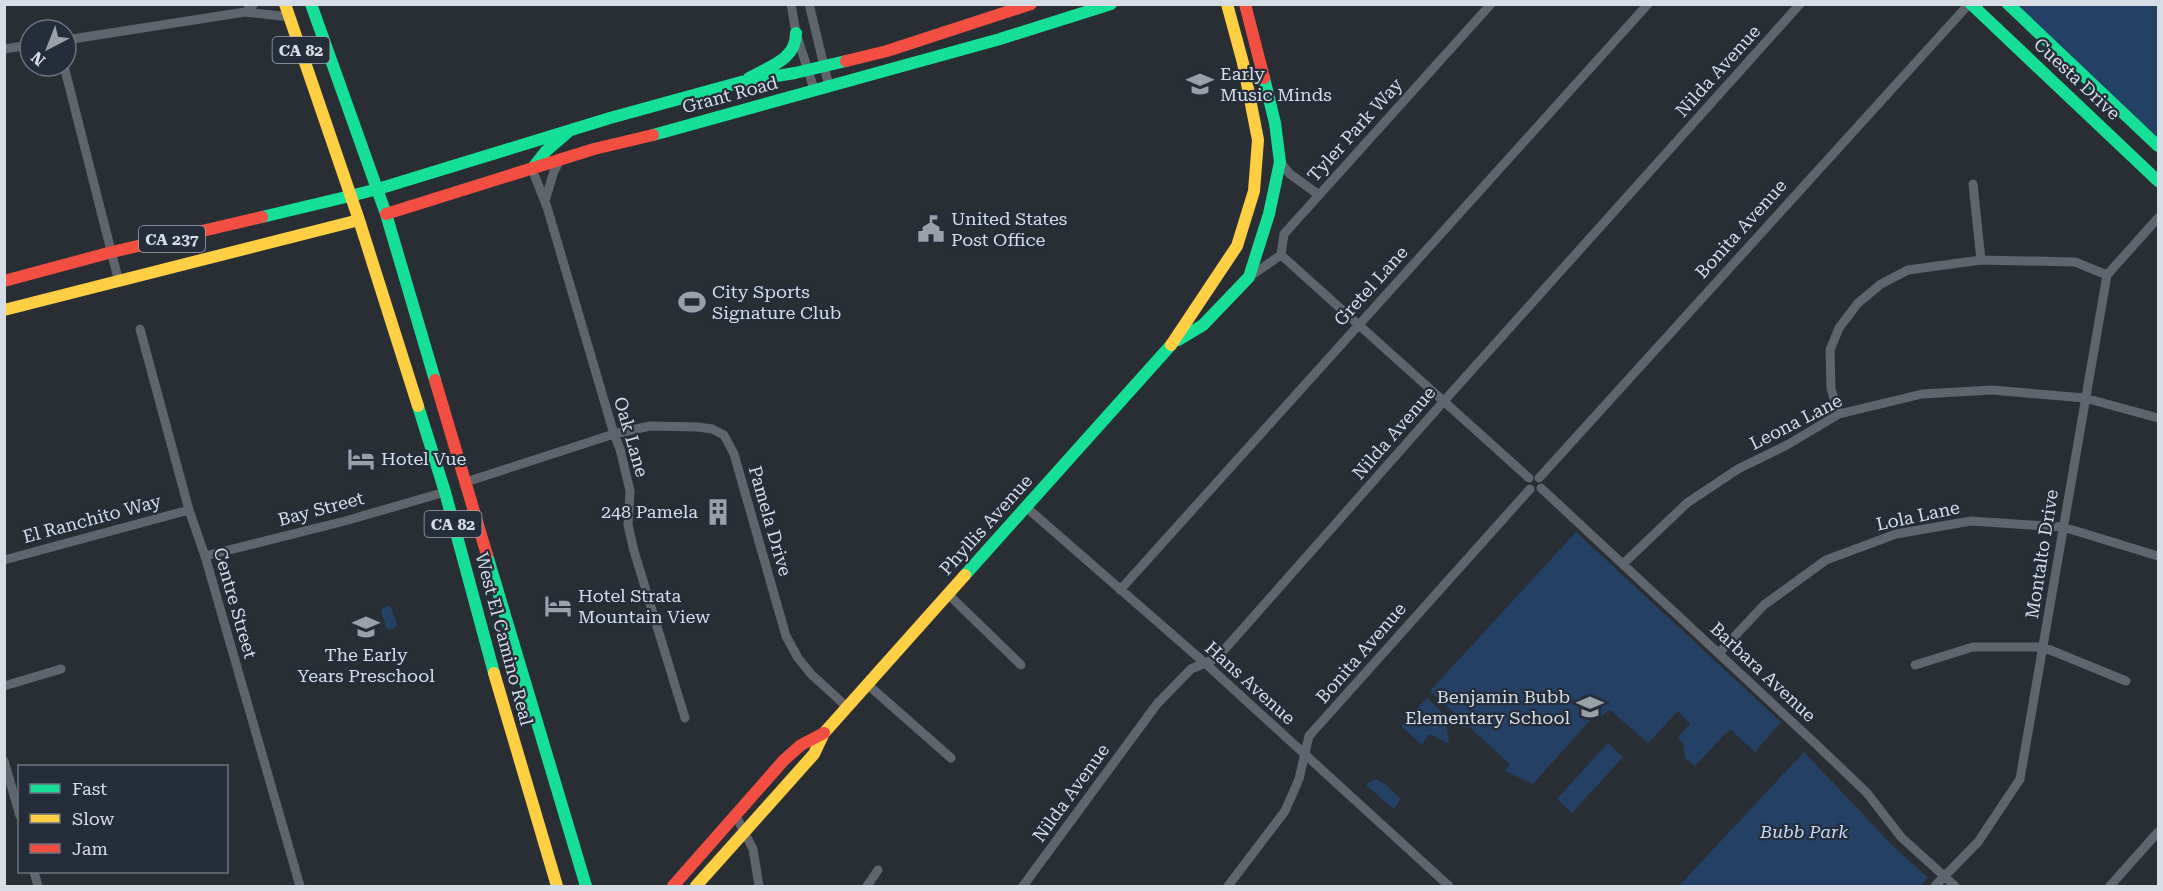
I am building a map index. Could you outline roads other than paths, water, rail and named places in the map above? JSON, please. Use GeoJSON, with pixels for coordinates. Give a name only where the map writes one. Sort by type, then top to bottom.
{"type":"FeatureCollection","features":[{"type":"Feature","properties":{"kind":"main road","name":"CA 82"},"geometry":{"type":"LineString","coordinates":[[285,4],[350,196]]}},
{"type":"Feature","properties":{"kind":"main road","name":"CA 82"},"geometry":{"type":"LineString","coordinates":[[311,4],[378,189],[372,217]]}},
{"type":"Feature","properties":{"kind":"main road","name":"Grant Road"},"geometry":{"type":"LineString","coordinates":[[350,196],[573,129],[741,82],[808,70],[887,51],[1031,4]]}},
{"type":"Feature","properties":{"kind":"main road","name":"Grant Road"},"geometry":{"type":"LineString","coordinates":[[4,310],[372,217],[560,160],[1000,39],[1110,4]]}},
{"type":"Feature","properties":{"kind":"main road","name":"Phyllis Avenue"},"geometry":{"type":"LineString","coordinates":[[696,886],[814,754],[824,733],[867,684],[1174,342],[1237,246],[1254,191],[1258,140],[1253,106],[1227,4]]}},
{"type":"Feature","properties":{"kind":"main road","name":"Phyllis Avenue"},"geometry":{"type":"LineString","coordinates":[[1174,342],[1203,325],[1249,277],[1269,214],[1280,162],[1275,123],[1245,4]]}},
{"type":"Feature","properties":{"kind":"main road","name":"Cuesta Drive"},"geometry":{"type":"LineString","coordinates":[[1970,4],[2158,181]]}},
{"type":"Feature","properties":{"kind":"main road","name":"Cuesta Drive"},"geometry":{"type":"LineString","coordinates":[[2008,4],[2158,146]]}},
{"type":"Feature","properties":{"kind":"main road"},"geometry":{"type":"LineString","coordinates":[[741,82],[789,57],[796,44],[796,33]]}},
{"type":"Feature","properties":{"kind":"main road"},"geometry":{"type":"LineString","coordinates":[[532,169],[546,151],[573,129]]}},
{"type":"Feature","properties":{"kind":"main road"},"geometry":{"type":"LineString","coordinates":[[532,142],[560,160]]}},
{"type":"Feature","properties":{"kind":"main road","name":"West El Camino Real"},"geometry":{"type":"LineString","coordinates":[[350,196],[372,217],[466,482],[584,880]]}},
{"type":"Feature","properties":{"kind":"main road","name":"CA 237"},"geometry":{"type":"LineString","coordinates":[[4,281],[112,252],[350,196]]}},
{"type":"Feature","properties":{"kind":"main road","name":"West El Camino Real"},"geometry":{"type":"LineString","coordinates":[[372,217],[508,724],[557,886]]}},
{"type":"Feature","properties":{"kind":"main road","name":"Phyllis Avenue"},"geometry":{"type":"LineString","coordinates":[[673,886],[784,760],[801,745],[824,733]]}},
{"type":"Feature","properties":{"kind":"main road"},"geometry":{"type":"LineString","coordinates":[[584,880],[591,886]]}},
{"type":"Feature","properties":{"kind":"street"},"geometry":{"type":"LineString","coordinates":[[245,12],[254,4]]}},
{"type":"Feature","properties":{"kind":"street"},"geometry":{"type":"LineString","coordinates":[[791,4],[796,33],[814,89]]}},
{"type":"Feature","properties":{"kind":"street"},"geometry":{"type":"LineString","coordinates":[[809,4],[829,86]]}},
{"type":"Feature","properties":{"kind":"street","name":"Tyler Park Way"},"geometry":{"type":"LineString","coordinates":[[1281,255],[1284,234],[1491,4]]}},
{"type":"Feature","properties":{"kind":"street","name":"Gretel Lane"},"geometry":{"type":"LineString","coordinates":[[1120,590],[1648,4]]}},
{"type":"Feature","properties":{"kind":"street","name":"Nilda Avenue"},"geometry":{"type":"LineString","coordinates":[[1023,886],[1157,704],[1191,669],[1217,658],[1800,4]]}},
{"type":"Feature","properties":{"kind":"street","name":"Bonita Avenue"},"geometry":{"type":"LineString","coordinates":[[1228,886],[1285,811],[1299,779],[1309,736],[1530,489],[1527,485],[1536,481],[1970,4]]}},
{"type":"Feature","properties":{"kind":"street"},"geometry":{"type":"LineString","coordinates":[[78,38],[245,12],[290,17]]}},
{"type":"Feature","properties":{"kind":"street"},"geometry":{"type":"LineString","coordinates":[[67,78],[119,282]]}},
{"type":"Feature","properties":{"kind":"street"},"geometry":{"type":"LineString","coordinates":[[545,201],[554,171],[560,160]]}},
{"type":"Feature","properties":{"kind":"street"},"geometry":{"type":"LineString","coordinates":[[1280,162],[1290,174],[1319,195]]}},
{"type":"Feature","properties":{"kind":"street","name":"Oak Lane"},"geometry":{"type":"LineString","coordinates":[[532,169],[545,201],[620,448],[630,492],[628,525],[634,551],[685,718]]}},
{"type":"Feature","properties":{"kind":"street"},"geometry":{"type":"LineString","coordinates":[[1973,184],[1981,260]]}},
{"type":"Feature","properties":{"kind":"street"},"geometry":{"type":"LineString","coordinates":[[1839,414],[1832,389],[1830,350],[1839,328],[1858,303],[1881,284],[1908,270],[1981,260],[2075,262],[2107,275],[2158,218]]}},
{"type":"Feature","properties":{"kind":"street"},"geometry":{"type":"LineString","coordinates":[[1249,277],[1281,255]]}},
{"type":"Feature","properties":{"kind":"street","name":"Barbara Avenue"},"geometry":{"type":"LineString","coordinates":[[1281,255],[1536,481],[1719,652],[1867,793],[1901,837],[1955,886]]}},
{"type":"Feature","properties":{"kind":"street","name":"Montalto Drive"},"geometry":{"type":"LineString","coordinates":[[1935,886],[1978,842],[2020,779],[2107,275]]}},
{"type":"Feature","properties":{"kind":"street","name":"Centre Street"},"geometry":{"type":"LineString","coordinates":[[140,329],[189,510],[205,556],[300,886]]}},
{"type":"Feature","properties":{"kind":"street","name":"Leona Lane"},"geometry":{"type":"LineString","coordinates":[[1623,564],[1687,503],[1738,469],[1787,445],[1839,414],[1922,394],[1992,390],[2085,398],[2158,418]]}},
{"type":"Feature","properties":{"kind":"street","name":"Pamela Drive"},"geometry":{"type":"LineString","coordinates":[[614,434],[662,425],[712,429],[724,435],[734,454],[786,636],[798,658],[811,674],[847,707]]}},
{"type":"Feature","properties":{"kind":"street"},"geometry":{"type":"LineString","coordinates":[[466,482],[614,434]]}},
{"type":"Feature","properties":{"kind":"street","name":"Bay Street"},"geometry":{"type":"LineString","coordinates":[[205,556],[345,521],[445,492]]}},
{"type":"Feature","properties":{"kind":"street","name":"Hans Avenue"},"geometry":{"type":"LineString","coordinates":[[1026,507],[1206,664],[1449,886]]}},
{"type":"Feature","properties":{"kind":"street","name":"El Ranchito Way"},"geometry":{"type":"LineString","coordinates":[[4,560],[189,510]]}},
{"type":"Feature","properties":{"kind":"street","name":"Lola Lane"},"geometry":{"type":"LineString","coordinates":[[1719,652],[1764,605],[1826,560],[1896,534],[1971,521],[2063,527],[2158,556]]}},
{"type":"Feature","properties":{"kind":"street"},"geometry":{"type":"LineString","coordinates":[[948,594],[1021,665]]}},
{"type":"Feature","properties":{"kind":"street"},"geometry":{"type":"LineString","coordinates":[[1915,665],[1973,647],[2043,647],[2126,681]]}},
{"type":"Feature","properties":{"kind":"street"},"geometry":{"type":"LineString","coordinates":[[4,686],[61,669]]}},
{"type":"Feature","properties":{"kind":"street"},"geometry":{"type":"LineString","coordinates":[[867,684],[951,758]]}},
{"type":"Feature","properties":{"kind":"street"},"geometry":{"type":"LineString","coordinates":[[4,761],[18,812]]}},
{"type":"Feature","properties":{"kind":"street"},"geometry":{"type":"LineString","coordinates":[[736,816],[753,849],[759,886]]}},
{"type":"Feature","properties":{"kind":"street"},"geometry":{"type":"LineString","coordinates":[[2110,886],[2158,832]]}},
{"type":"Feature","properties":{"kind":"street"},"geometry":{"type":"LineString","coordinates":[[867,886],[878,870]]}},
{"type":"Feature","properties":{"kind":"place","name":"Early Music Minds"},"geometry":{"type":"Point","coordinates":[1200,84]}},
{"type":"Feature","properties":{"kind":"place","name":"United States Post Office"},"geometry":{"type":"Point","coordinates":[931,229]}},
{"type":"Feature","properties":{"kind":"place","name":"City Sports Signature Club"},"geometry":{"type":"Point","coordinates":[692,302]}},
{"type":"Feature","properties":{"kind":"place","name":"Hotel Vue"},"geometry":{"type":"Point","coordinates":[361,459]}},
{"type":"Feature","properties":{"kind":"place","name":"248 Pamela"},"geometry":{"type":"Point","coordinates":[718,512]}},
{"type":"Feature","properties":{"kind":"place","name":"Hotel Strata Mountain View"},"geometry":{"type":"Point","coordinates":[558,606]}},
{"type":"Feature","properties":{"kind":"place","name":"The Early Years Preschool"},"geometry":{"type":"Point","coordinates":[366,627]}},
{"type":"Feature","properties":{"kind":"place","name":"Benjamin Bubb Elementary School"},"geometry":{"type":"Point","coordinates":[1590,707]}},
{"type":"Feature","properties":{"kind":"park label","name":"Bubb Park"},"geometry":{"type":"Point","coordinates":[1804,832]}}]}
